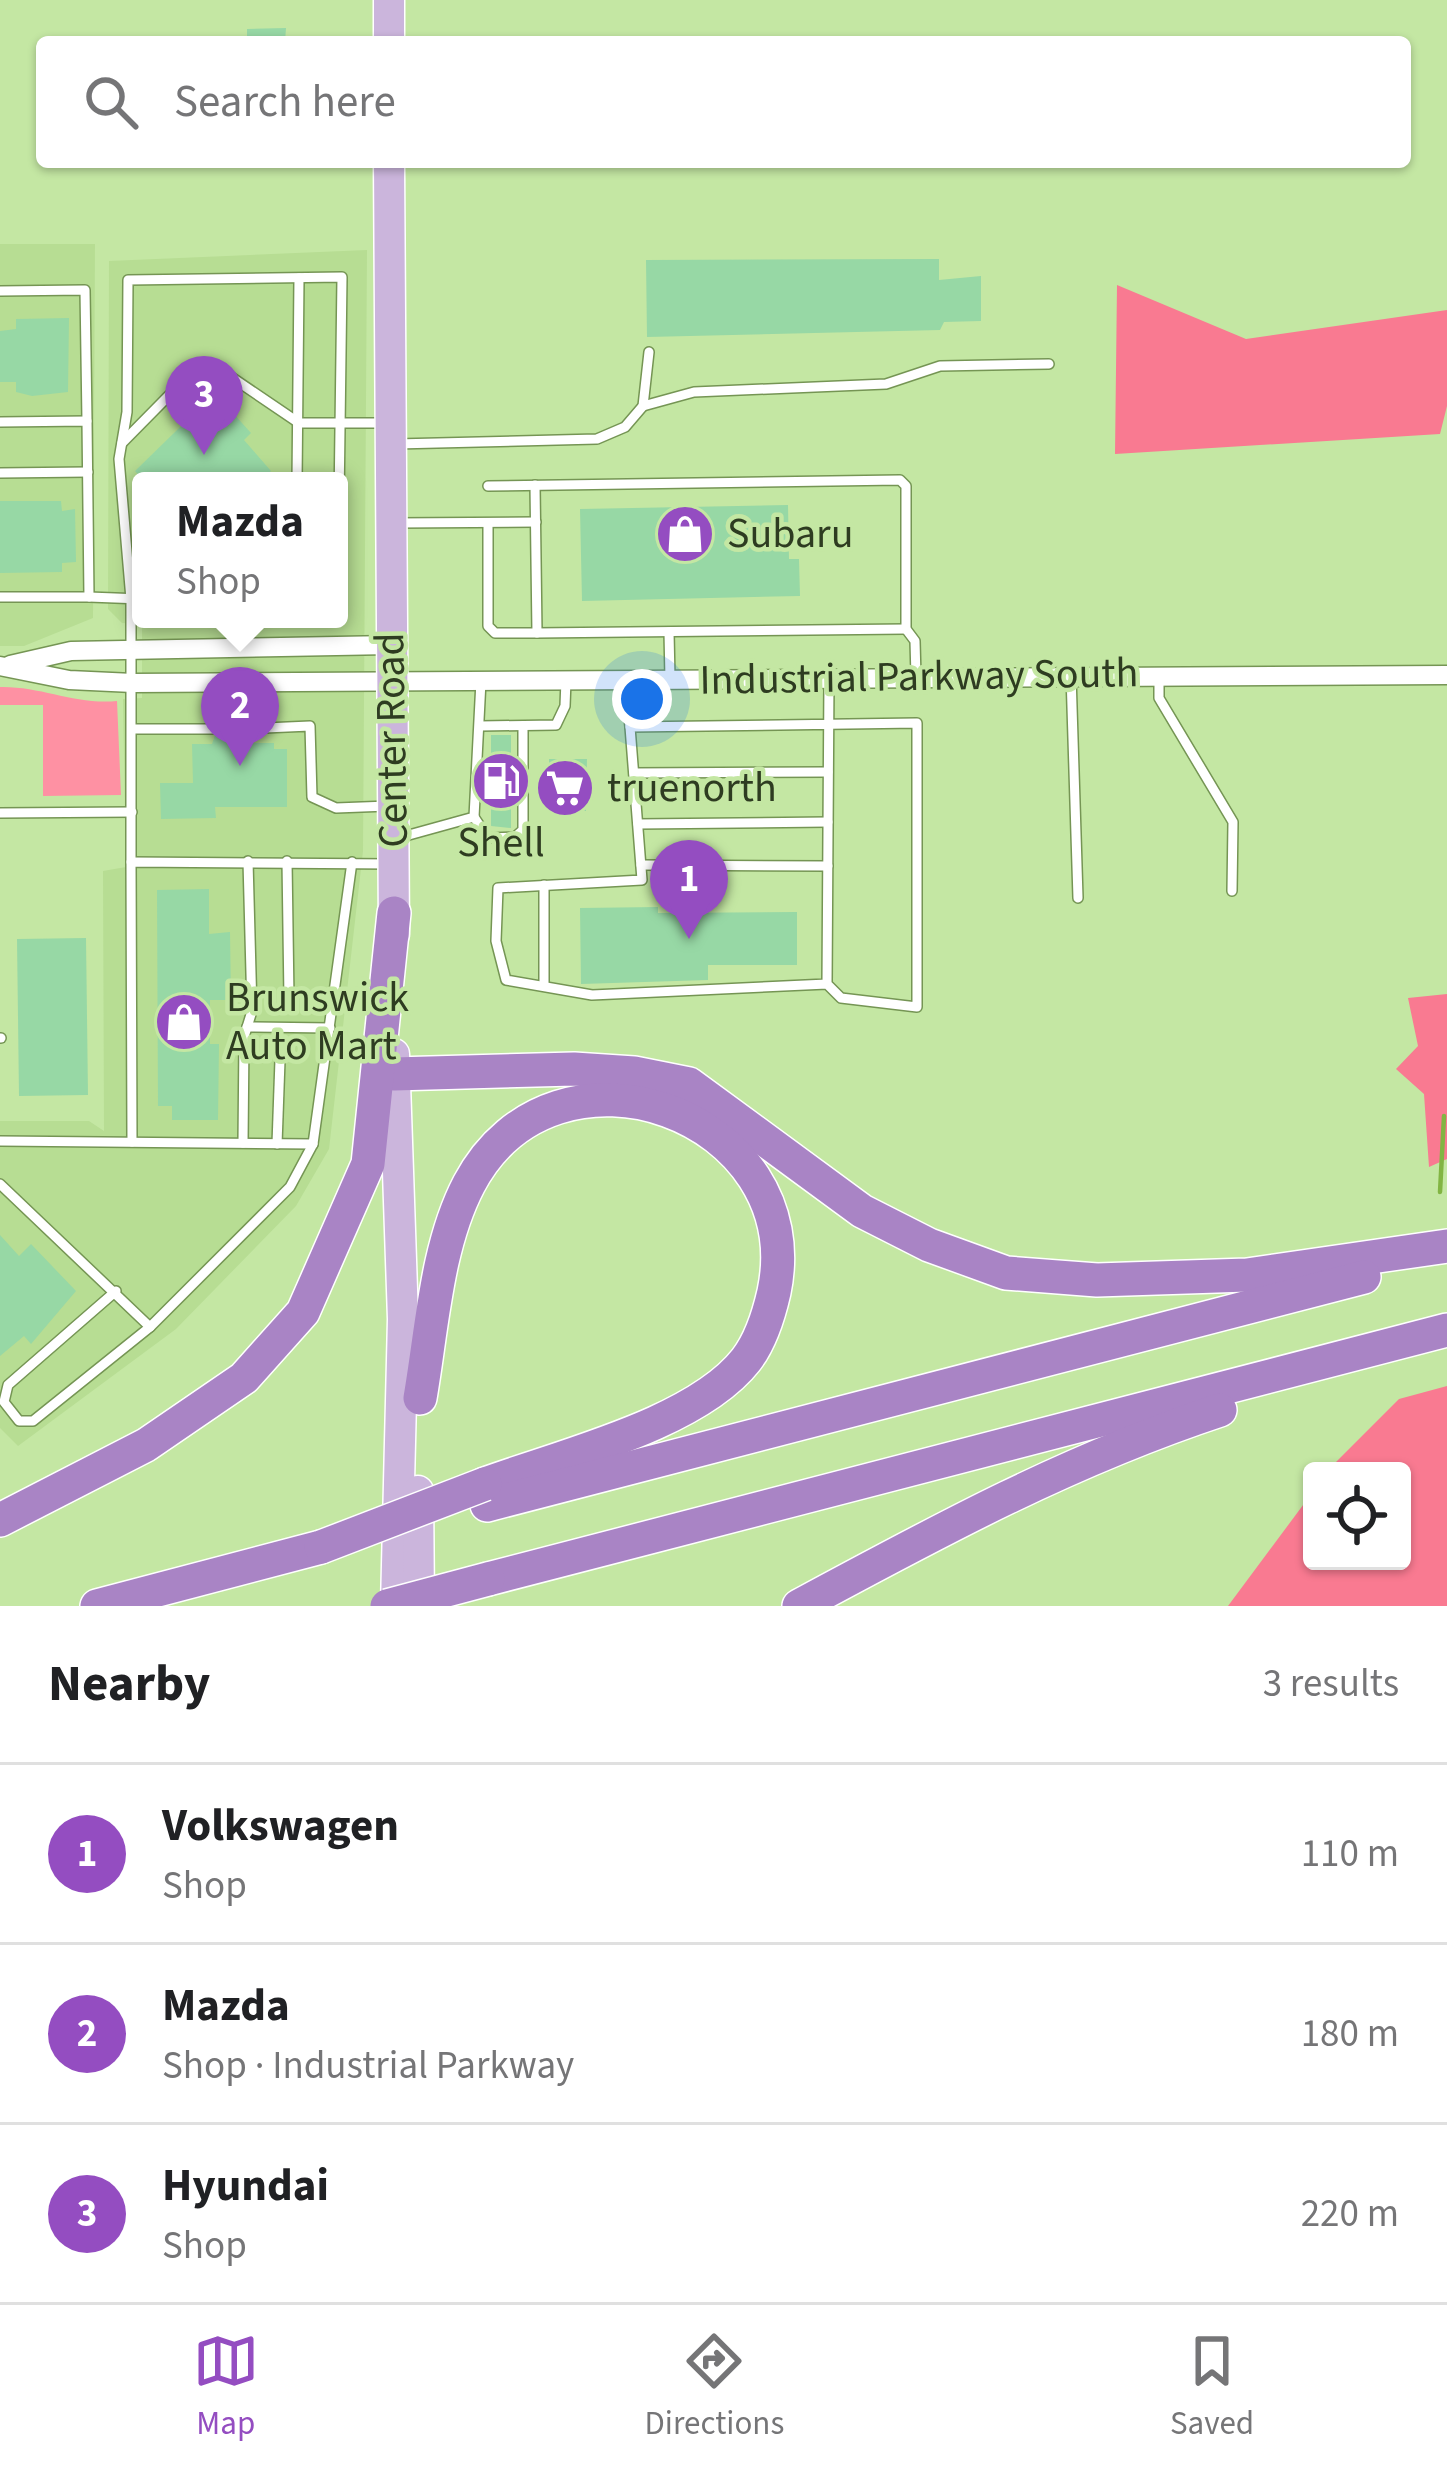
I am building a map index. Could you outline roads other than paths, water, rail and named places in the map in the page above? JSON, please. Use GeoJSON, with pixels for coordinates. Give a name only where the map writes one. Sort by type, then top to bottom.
{"type":"FeatureCollection","features":[{"type":"Feature","properties":{"kind":"highway"},"geometry":{"type":"LineString","coordinates":[[0,1520],[146,1445],[244,1378],[303,1312],[368,1165],[394,914]]}},
{"type":"Feature","properties":{"kind":"highway"},"geometry":{"type":"LineString","coordinates":[[394,1074],[574,1069],[634,1072],[689,1084],[862,1211],[929,1245],[1006,1273],[1097,1280],[1247,1275],[1447,1246]]}},
{"type":"Feature","properties":{"kind":"highway"},"geometry":{"type":"LineString","coordinates":[[420,1398],[448,1245],[469,1183],[514,1130],[569,1101],[634,1099],[688,1116],[731,1146],[763,1195],[781,1258],[769,1313],[748,1359],[712,1392],[486,1494]]}},
{"type":"Feature","properties":{"kind":"highway"},"geometry":{"type":"LineString","coordinates":[[97,1606],[321,1547],[486,1494],[1447,1255]]}},
{"type":"Feature","properties":{"kind":"highway"},"geometry":{"type":"LineString","coordinates":[[387,1606],[1447,1333]]}},
{"type":"Feature","properties":{"kind":"highway"},"geometry":{"type":"LineString","coordinates":[[799,1606],[1021,1486],[1135,1438],[1447,1333]]}},
{"type":"Feature","properties":{"kind":"main road"},"geometry":{"type":"LineString","coordinates":[[388,0],[389,36]]}},
{"type":"Feature","properties":{"kind":"main road","name":"Center Road"},"geometry":{"type":"LineString","coordinates":[[389,168],[394,1074],[403,1319],[396,1606]]}},
{"type":"Feature","properties":{"kind":"main road","name":"Center Road"},"geometry":{"type":"LineString","coordinates":[[403,1319],[420,1398],[419,1606]]}},
{"type":"Feature","properties":{"kind":"street"},"geometry":{"type":"LineString","coordinates":[[3,666],[71,651],[391,645]]}},
{"type":"Feature","properties":{"kind":"street","name":"Industrial Parkway South"},"geometry":{"type":"LineString","coordinates":[[3,666],[70,680],[133,683],[1447,675]]}},
{"type":"Feature","properties":{"kind":"lane"},"geometry":{"type":"LineString","coordinates":[[132,532],[120,445],[127,412],[128,280],[341,277],[340,472]]}},
{"type":"Feature","properties":{"kind":"lane"},"geometry":{"type":"LineString","coordinates":[[297,472],[299,278]]}},
{"type":"Feature","properties":{"kind":"lane"},"geometry":{"type":"LineString","coordinates":[[0,291],[86,290],[88,597]]}},
{"type":"Feature","properties":{"kind":"lane"},"geometry":{"type":"LineString","coordinates":[[643,406],[649,352]]}},
{"type":"Feature","properties":{"kind":"lane"},"geometry":{"type":"LineString","coordinates":[[120,445],[196,368],[212,364],[299,423],[342,423],[390,434],[597,439],[625,427],[643,406],[694,392],[886,384],[940,366],[1049,364]]}},
{"type":"Feature","properties":{"kind":"lane"},"geometry":{"type":"LineString","coordinates":[[0,422],[87,421]]}},
{"type":"Feature","properties":{"kind":"lane"},"geometry":{"type":"LineString","coordinates":[[0,472],[88,472]]}},
{"type":"Feature","properties":{"kind":"lane"},"geometry":{"type":"LineString","coordinates":[[488,486],[900,480],[906,486],[906,629],[915,641],[916,677]]}},
{"type":"Feature","properties":{"kind":"lane"},"geometry":{"type":"LineString","coordinates":[[535,485],[538,633]]}},
{"type":"Feature","properties":{"kind":"lane"},"geometry":{"type":"LineString","coordinates":[[391,524],[536,522]]}},
{"type":"Feature","properties":{"kind":"lane"},"geometry":{"type":"LineString","coordinates":[[488,523],[488,626],[495,634],[906,629]]}},
{"type":"Feature","properties":{"kind":"lane"},"geometry":{"type":"LineString","coordinates":[[0,597],[132,599]]}},
{"type":"Feature","properties":{"kind":"lane"},"geometry":{"type":"LineString","coordinates":[[132,1142],[134,628]]}},
{"type":"Feature","properties":{"kind":"lane"},"geometry":{"type":"LineString","coordinates":[[669,632],[670,679]]}},
{"type":"Feature","properties":{"kind":"lane"},"geometry":{"type":"LineString","coordinates":[[1070,675],[1078,898]]}},
{"type":"Feature","properties":{"kind":"lane"},"geometry":{"type":"LineString","coordinates":[[1159,675],[1159,698],[1233,822],[1232,892]]}},
{"type":"Feature","properties":{"kind":"lane"},"geometry":{"type":"LineString","coordinates":[[630,727],[828,724],[917,723],[917,1007],[841,998],[827,984],[828,724],[829,677]]}},
{"type":"Feature","properties":{"kind":"lane"},"geometry":{"type":"LineString","coordinates":[[625,679],[642,880],[499,888],[496,941],[506,980],[592,995],[827,984]]}},
{"type":"Feature","properties":{"kind":"lane"},"geometry":{"type":"LineString","coordinates":[[480,726],[556,725],[566,706],[566,680]]}},
{"type":"Feature","properties":{"kind":"lane"},"geometry":{"type":"LineString","coordinates":[[481,681],[475,817],[488,838],[515,837],[523,830],[523,726]]}},
{"type":"Feature","properties":{"kind":"lane"},"geometry":{"type":"LineString","coordinates":[[243,729],[310,726],[312,797],[336,808],[393,806]]}},
{"type":"Feature","properties":{"kind":"lane"},"geometry":{"type":"LineString","coordinates":[[132,729],[212,729]]}},
{"type":"Feature","properties":{"kind":"lane"},"geometry":{"type":"LineString","coordinates":[[634,773],[828,772]]}},
{"type":"Feature","properties":{"kind":"lane"},"geometry":{"type":"LineString","coordinates":[[0,813],[132,812]]}},
{"type":"Feature","properties":{"kind":"lane"},"geometry":{"type":"LineString","coordinates":[[130,862],[352,862],[393,852],[475,817]]}},
{"type":"Feature","properties":{"kind":"lane"},"geometry":{"type":"LineString","coordinates":[[638,824],[828,822]]}},
{"type":"Feature","properties":{"kind":"lane"},"geometry":{"type":"LineString","coordinates":[[243,1143],[247,1028],[252,1011],[248,861]]}},
{"type":"Feature","properties":{"kind":"lane"},"geometry":{"type":"LineString","coordinates":[[287,861],[290,999]]}},
{"type":"Feature","properties":{"kind":"lane"},"geometry":{"type":"LineString","coordinates":[[116,1291],[8,1385],[4,1402],[19,1420],[33,1421],[150,1327],[290,1187],[314,1144],[352,862]]}},
{"type":"Feature","properties":{"kind":"lane"},"geometry":{"type":"LineString","coordinates":[[641,865],[828,866]]}},
{"type":"Feature","properties":{"kind":"lane"},"geometry":{"type":"LineString","coordinates":[[544,885],[544,986]]}},
{"type":"Feature","properties":{"kind":"lane"},"geometry":{"type":"LineString","coordinates":[[247,1028],[330,1028]]}},
{"type":"Feature","properties":{"kind":"lane"},"geometry":{"type":"LineString","coordinates":[[277,1144],[280,1060]]}},
{"type":"Feature","properties":{"kind":"lane"},"geometry":{"type":"LineString","coordinates":[[0,1141],[314,1144]]}},
{"type":"Feature","properties":{"kind":"lane"},"geometry":{"type":"LineString","coordinates":[[0,1184],[150,1327]]}},
{"type":"Feature","properties":{"kind":"waterway"},"geometry":{"type":"LineString","coordinates":[[1440,1192],[1444,1116]]}},
{"type":"Feature","properties":{"kind":"place","name":"Hyundai"},"geometry":{"type":"Point","coordinates":[204,455]}},
{"type":"Feature","properties":{"kind":"place","name":"Subaru"},"geometry":{"type":"Point","coordinates":[685,534]}},
{"type":"Feature","properties":{"kind":"place","name":"Mazda"},"geometry":{"type":"Point","coordinates":[240,766]}},
{"type":"Feature","properties":{"kind":"place","name":"Shell"},"geometry":{"type":"Point","coordinates":[501,781]}},
{"type":"Feature","properties":{"kind":"place","name":"truenorth"},"geometry":{"type":"Point","coordinates":[565,788]}},
{"type":"Feature","properties":{"kind":"place","name":"Volkswagen"},"geometry":{"type":"Point","coordinates":[689,939]}},
{"type":"Feature","properties":{"kind":"place","name":"Brunswick Auto Mart"},"geometry":{"type":"Point","coordinates":[184,1022]}}]}
